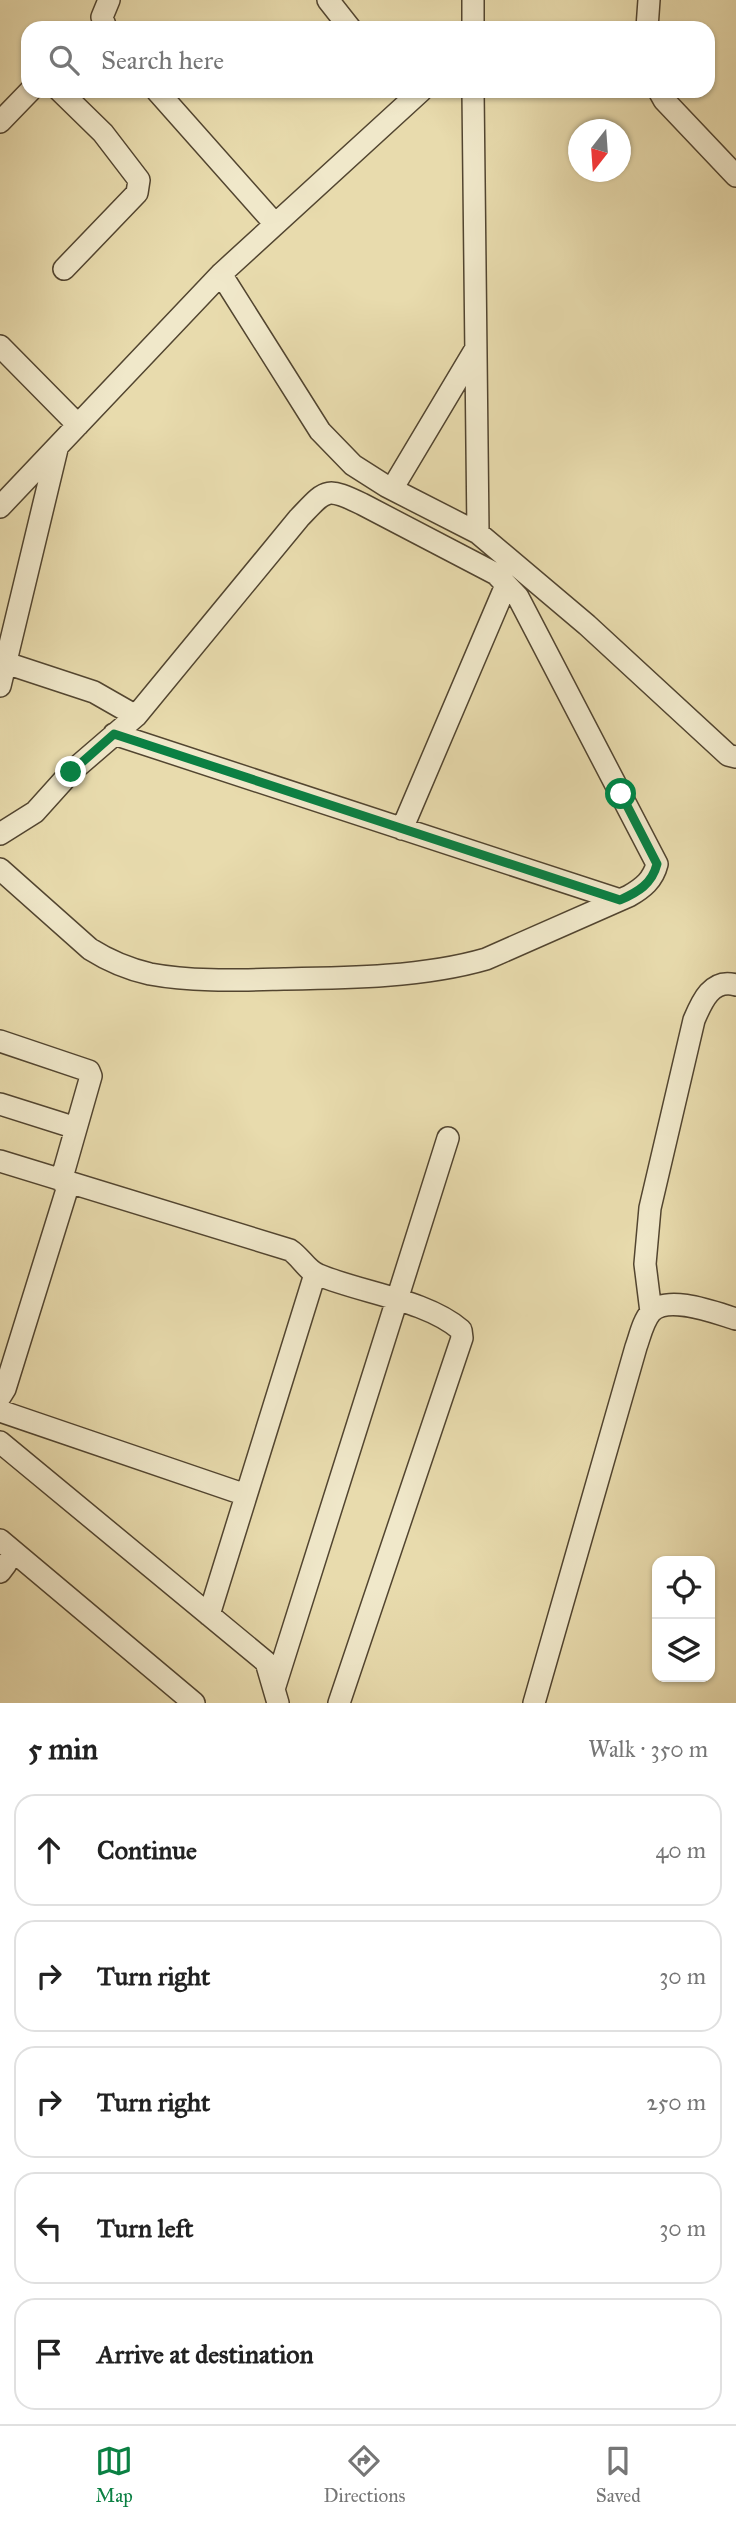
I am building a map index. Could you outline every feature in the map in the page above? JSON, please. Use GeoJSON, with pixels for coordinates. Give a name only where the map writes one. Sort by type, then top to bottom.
{"type":"FeatureCollection","features":[{"type":"Feature","properties":{"kind":"street"},"geometry":{"type":"LineString","coordinates":[[328,0],[344,21]]}},
{"type":"Feature","properties":{"kind":"street"},"geometry":{"type":"LineString","coordinates":[[473,0],[473,21]]}},
{"type":"Feature","properties":{"kind":"street"},"geometry":{"type":"LineString","coordinates":[[648,21],[649,0]]}},
{"type":"Feature","properties":{"kind":"street"},"geometry":{"type":"LineString","coordinates":[[0,122],[23,98]]}},
{"type":"Feature","properties":{"kind":"street"},"geometry":{"type":"LineString","coordinates":[[64,269],[137,193],[139,180],[103,133],[67,98]]}},
{"type":"Feature","properties":{"kind":"street"},"geometry":{"type":"LineString","coordinates":[[163,98],[275,224]]}},
{"type":"Feature","properties":{"kind":"street"},"geometry":{"type":"LineString","coordinates":[[0,507],[221,274],[413,98]]}},
{"type":"Feature","properties":{"kind":"street"},"geometry":{"type":"LineString","coordinates":[[473,98],[478,533]]}},
{"type":"Feature","properties":{"kind":"street"},"geometry":{"type":"LineString","coordinates":[[663,98],[736,176]]}},
{"type":"Feature","properties":{"kind":"street"},"geometry":{"type":"LineString","coordinates":[[221,274],[320,431],[353,465],[392,489],[478,533],[587,625],[728,755],[736,757]]}},
{"type":"Feature","properties":{"kind":"street"},"geometry":{"type":"LineString","coordinates":[[0,346],[78,425]]}},
{"type":"Feature","properties":{"kind":"street"},"geometry":{"type":"LineString","coordinates":[[392,489],[475,350]]}},
{"type":"Feature","properties":{"kind":"street"},"geometry":{"type":"LineString","coordinates":[[0,685],[58,447]]}},
{"type":"Feature","properties":{"kind":"street"},"geometry":{"type":"LineString","coordinates":[[0,834],[35,812],[71,772],[136,716],[299,518],[323,494],[342,494],[496,574],[518,597],[657,864],[654,874],[643,888],[620,900],[486,959],[447,970],[332,978],[220,980],[148,974],[108,960],[90,949],[0,869]]}},
{"type":"Feature","properties":{"kind":"street"},"geometry":{"type":"LineString","coordinates":[[402,829],[506,585]]}},
{"type":"Feature","properties":{"kind":"street"},"geometry":{"type":"LineString","coordinates":[[6,663],[94,692],[136,716]]}},
{"type":"Feature","properties":{"kind":"street"},"geometry":{"type":"LineString","coordinates":[[114,734],[620,900]]}},
{"type":"Feature","properties":{"kind":"street"},"geometry":{"type":"LineString","coordinates":[[534,1703],[636,1347],[650,1312],[645,1264],[650,1208],[694,1020],[710,990],[727,983],[736,985]]}},
{"type":"Feature","properties":{"kind":"street"},"geometry":{"type":"LineString","coordinates":[[0,1041],[89,1070],[91,1076],[76,1128],[65,1182],[5,1389],[0,1397]]}},
{"type":"Feature","properties":{"kind":"street"},"geometry":{"type":"LineString","coordinates":[[0,1104],[76,1128]]}},
{"type":"Feature","properties":{"kind":"street"},"geometry":{"type":"LineString","coordinates":[[277,1694],[395,1300],[448,1138]]}},
{"type":"Feature","properties":{"kind":"street"},"geometry":{"type":"LineString","coordinates":[[0,1161],[290,1250],[315,1274],[433,1312],[461,1330],[462,1338],[339,1703]]}},
{"type":"Feature","properties":{"kind":"street"},"geometry":{"type":"LineString","coordinates":[[209,1615],[315,1274]]}},
{"type":"Feature","properties":{"kind":"street"},"geometry":{"type":"LineString","coordinates":[[650,1312],[660,1306],[684,1305],[736,1319]]}},
{"type":"Feature","properties":{"kind":"street"},"geometry":{"type":"LineString","coordinates":[[0,1410],[246,1494]]}},
{"type":"Feature","properties":{"kind":"street"},"geometry":{"type":"LineString","coordinates":[[0,1442],[266,1662],[277,1694]]}},
{"type":"Feature","properties":{"kind":"street"},"geometry":{"type":"LineString","coordinates":[[0,1540],[194,1703]]}},
{"type":"Feature","properties":{"kind":"route"},"geometry":{"type":"LineString","coordinates":[[71,772],[114,734],[620,900],[643,888],[654,874],[657,864],[621,794]]}}]}
